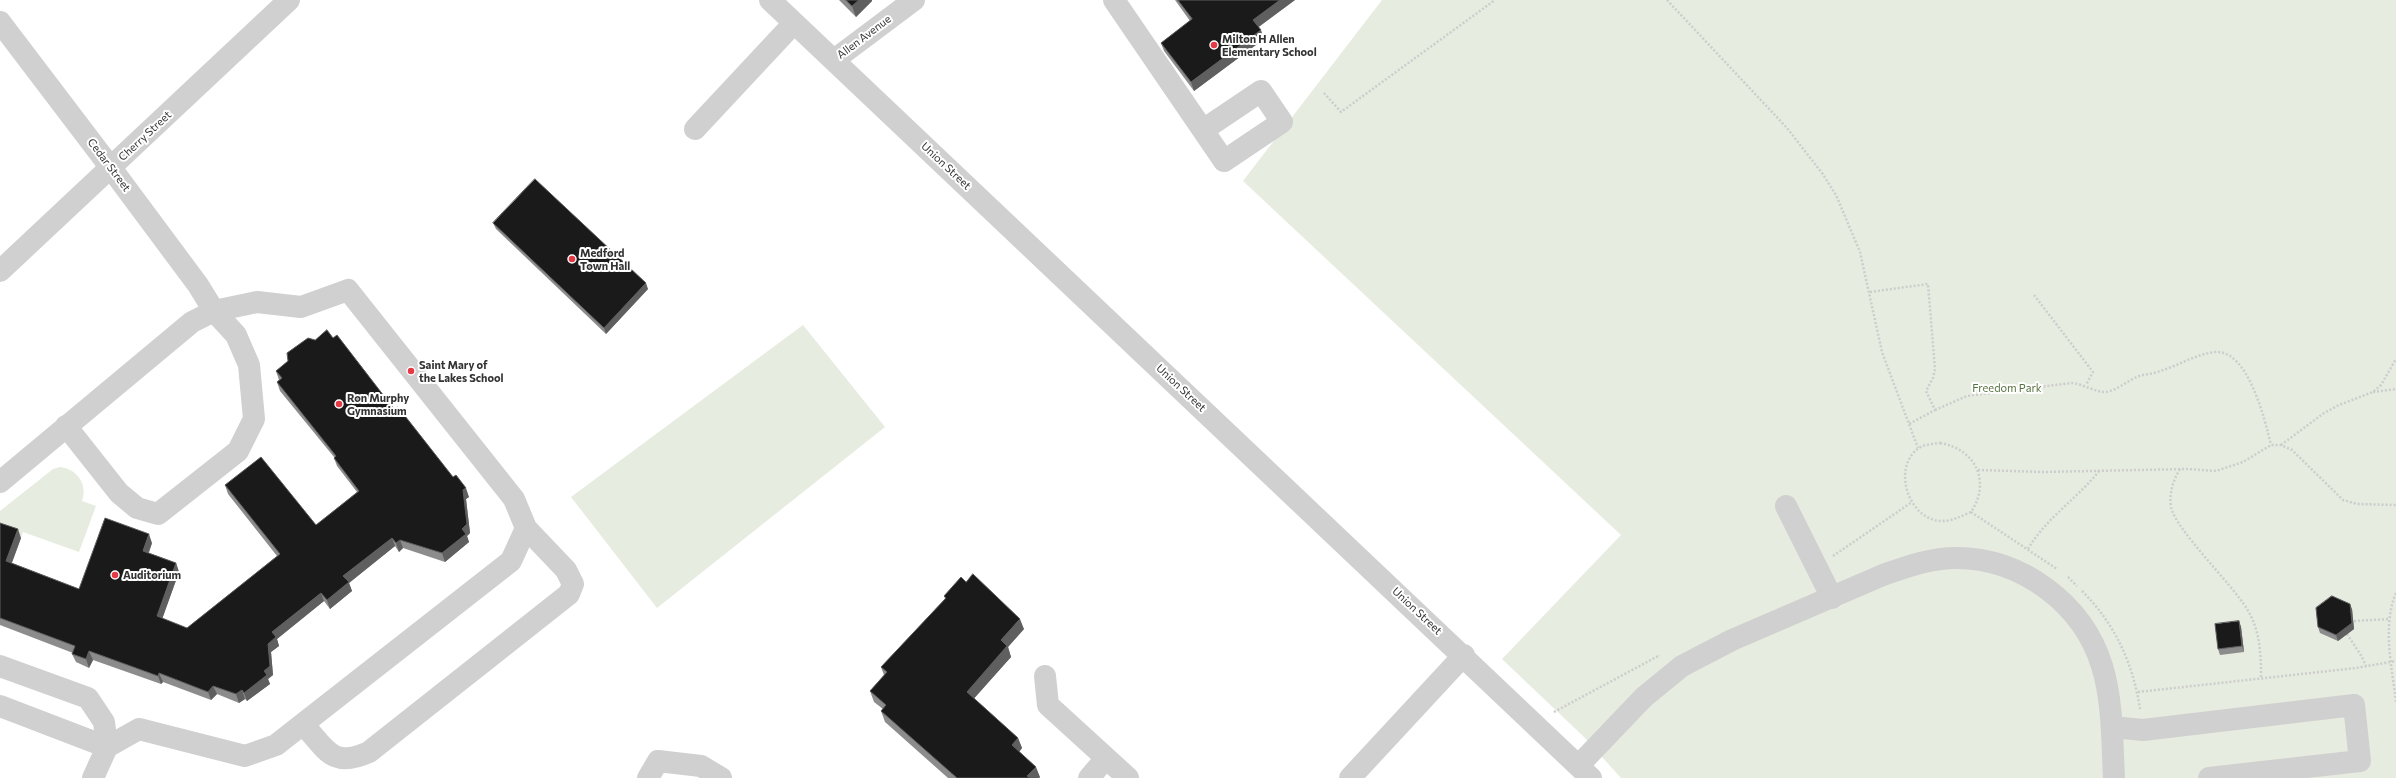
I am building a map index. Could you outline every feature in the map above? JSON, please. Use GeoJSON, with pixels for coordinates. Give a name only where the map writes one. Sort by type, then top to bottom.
{"type":"FeatureCollection","features":[{"type":"Feature","properties":{"kind":"street","name":"Cherry Street"},"geometry":{"type":"LineString","coordinates":[[0,271],[112,168],[290,0]]}},
{"type":"Feature","properties":{"kind":"street","name":"Union Street"},"geometry":{"type":"LineString","coordinates":[[770,0],[1464,655],[1585,772]]}},
{"type":"Feature","properties":{"kind":"street","name":"Allen Avenue"},"geometry":{"type":"LineString","coordinates":[[834,60],[914,0]]}},
{"type":"Feature","properties":{"kind":"street"},"geometry":{"type":"LineString","coordinates":[[1114,0],[1203,130]]}},
{"type":"Feature","properties":{"kind":"street","name":"Cedar Street"},"geometry":{"type":"LineString","coordinates":[[0,22],[112,168],[214,311],[236,335],[249,365],[254,419],[238,451],[158,514],[137,508],[119,493],[66,426]]}},
{"type":"Feature","properties":{"kind":"street"},"geometry":{"type":"LineString","coordinates":[[696,129],[794,23]]}},
{"type":"Feature","properties":{"kind":"street"},"geometry":{"type":"LineString","coordinates":[[0,482],[192,322],[214,311],[257,302],[301,307],[348,290],[514,499],[526,528],[566,570],[574,584],[569,594],[369,752],[355,759],[342,760],[331,755],[303,724]]}},
{"type":"Feature","properties":{"kind":"street"},"geometry":{"type":"LineString","coordinates":[[1786,506],[1832,598]]}},
{"type":"Feature","properties":{"kind":"street"},"geometry":{"type":"LineString","coordinates":[[107,747],[139,729],[245,756],[276,744],[511,561],[526,528]]}},
{"type":"Feature","properties":{"kind":"street"},"geometry":{"type":"LineString","coordinates":[[1585,772],[1644,697],[1682,666],[1732,640],[1883,575],[1910,565],[1933,560],[1975,559],[2018,572],[2057,596],[2085,630],[2103,667],[2108,692],[2112,726],[2114,778]]}},
{"type":"Feature","properties":{"kind":"street"},"geometry":{"type":"LineString","coordinates":[[1350,778],[1464,655]]}},
{"type":"Feature","properties":{"kind":"street"},"geometry":{"type":"LineString","coordinates":[[0,666],[88,698],[104,722],[107,747],[93,778]]}},
{"type":"Feature","properties":{"kind":"street"},"geometry":{"type":"LineString","coordinates":[[1045,676],[1048,705],[1128,778]]}},
{"type":"Feature","properties":{"kind":"street"},"geometry":{"type":"LineString","coordinates":[[2112,726],[2143,730],[2354,705],[2360,760],[2209,778]]}},
{"type":"Feature","properties":{"kind":"street"},"geometry":{"type":"LineString","coordinates":[[0,706],[107,747]]}},
{"type":"Feature","properties":{"kind":"street"},"geometry":{"type":"LineString","coordinates":[[1089,778],[1106,758]]}},
{"type":"Feature","properties":{"kind":"street"},"geometry":{"type":"LineString","coordinates":[[648,778],[658,761],[701,766],[721,778]]}},
{"type":"Feature","properties":{"kind":"path"},"geometry":{"type":"LineString","coordinates":[[1324,93],[1341,112],[1495,0]]}},
{"type":"Feature","properties":{"kind":"path"},"geometry":{"type":"LineString","coordinates":[[1667,0],[1787,128],[1822,173],[1836,195],[1860,252],[1882,352],[1918,448]]}},
{"type":"Feature","properties":{"kind":"path"},"geometry":{"type":"LineString","coordinates":[[1870,292],[1928,284],[1935,368],[1933,378],[1926,392],[1935,410]]}},
{"type":"Feature","properties":{"kind":"path"},"geometry":{"type":"LineString","coordinates":[[2034,295],[2093,372],[2086,385]]}},
{"type":"Feature","properties":{"kind":"path"},"geometry":{"type":"LineString","coordinates":[[1909,424],[1935,410],[1967,396],[2071,383],[2086,385],[2098,392],[2105,392],[2139,376],[2160,372],[2214,352],[2228,354],[2242,365],[2246,372],[2271,445]]}},
{"type":"Feature","properties":{"kind":"path"},"geometry":{"type":"LineString","coordinates":[[2373,392],[2381,385],[2396,359]]}},
{"type":"Feature","properties":{"kind":"path"},"geometry":{"type":"LineString","coordinates":[[2281,445],[2324,413],[2338,405],[2373,392],[2396,389]]}},
{"type":"Feature","properties":{"kind":"path"},"geometry":{"type":"LineString","coordinates":[[1927,445],[1950,445],[1962,450],[1978,470],[1980,492],[1971,512],[1943,521],[1931,519],[1912,502],[1905,480],[1906,467],[1918,448],[1927,445]]}},
{"type":"Feature","properties":{"kind":"path"},"geometry":{"type":"LineString","coordinates":[[1978,470],[2044,472],[2180,469],[2216,471],[2243,462],[2271,445],[2281,445],[2292,450],[2343,500],[2357,504],[2396,505]]}},
{"type":"Feature","properties":{"kind":"path"},"geometry":{"type":"LineString","coordinates":[[2180,469],[2173,482],[2171,508],[2176,520],[2219,571],[2248,610],[2260,641],[2261,677]]}},
{"type":"Feature","properties":{"kind":"path"},"geometry":{"type":"LineString","coordinates":[[2028,549],[2040,530],[2087,487],[2099,471]]}},
{"type":"Feature","properties":{"kind":"path"},"geometry":{"type":"LineString","coordinates":[[1818,572],[1834,555],[1912,502]]}},
{"type":"Feature","properties":{"kind":"path"},"geometry":{"type":"LineString","coordinates":[[2396,593],[2389,619],[2391,662],[2396,702]]}},
{"type":"Feature","properties":{"kind":"path"},"geometry":{"type":"LineString","coordinates":[[2354,622],[2389,619]]}},
{"type":"Feature","properties":{"kind":"path"},"geometry":{"type":"LineString","coordinates":[[2347,634],[2366,666]]}},
{"type":"Feature","properties":{"kind":"path"},"geometry":{"type":"LineString","coordinates":[[1554,712],[1665,652]]}},
{"type":"Feature","properties":{"kind":"path"},"geometry":{"type":"LineString","coordinates":[[2138,692],[2366,666],[2396,661]]}},
{"type":"Feature","properties":{"kind":"green space","name":"Freedom Park"},"geometry":{"type":"Polygon","coordinates":[[[1382,0],[2396,0],[2396,778],[1621,778],[1583,736],[1502,659],[1621,535],[1243,181],[1382,0]]]}},
{"type":"Feature","properties":{"kind":"green space"},"geometry":{"type":"Polygon","coordinates":[[[803,325],[885,427],[657,608],[571,497],[803,325]]]}},
{"type":"Feature","properties":{"kind":"green space"},"geometry":{"type":"Polygon","coordinates":[[[60,467],[66,468],[80,478],[83,489],[82,501],[96,506],[79,552],[23,532],[21,538],[0,530],[0,511],[53,469],[60,467]]]}},
{"type":"Feature","properties":{"kind":"building"},"geometry":{"type":"Polygon","coordinates":[[[846,0],[859,0],[852,6],[846,0]]]}},
{"type":"Feature","properties":{"kind":"building","name":"Milton H Allen Elementary School"},"geometry":{"type":"Polygon","coordinates":[[[1178,0],[1280,0],[1253,20],[1261,30],[1191,82],[1161,43],[1192,19],[1178,0]]]}},
{"type":"Feature","properties":{"kind":"building","name":"Medford Town Hall"},"geometry":{"type":"Polygon","coordinates":[[[535,179],[646,283],[604,328],[493,223],[535,179]]]}},
{"type":"Feature","properties":{"kind":"building"},"geometry":{"type":"Polygon","coordinates":[[[327,330],[333,338],[337,335],[394,409],[398,407],[453,477],[456,475],[466,488],[463,490],[467,524],[462,529],[466,534],[442,553],[400,540],[396,543],[392,538],[343,576],[349,582],[327,600],[321,593],[272,632],[276,637],[268,644],[270,666],[264,671],[267,675],[244,693],[242,690],[236,694],[213,686],[208,692],[159,673],[158,676],[89,651],[86,659],[72,654],[75,646],[0,618],[0,523],[18,529],[6,561],[79,589],[105,518],[149,534],[143,551],[176,563],[157,616],[187,628],[280,554],[225,485],[261,457],[316,525],[359,491],[334,458],[336,456],[277,382],[282,378],[276,371],[288,361],[287,353],[308,338],[315,340],[327,330]]]}},
{"type":"Feature","properties":{"kind":"building"},"geometry":{"type":"Polygon","coordinates":[[[973,574],[1020,619],[1001,640],[1007,646],[967,692],[1018,738],[1012,745],[1036,767],[1027,776],[1030,778],[957,778],[881,711],[886,705],[870,691],[887,672],[881,667],[946,598],[944,596],[961,577],[966,582],[973,574]]]}},
{"type":"Feature","properties":{"kind":"building"},"geometry":{"type":"Polygon","coordinates":[[[2332,596],[2350,604],[2352,623],[2336,635],[2318,627],[2316,608],[2332,596]]]}},
{"type":"Feature","properties":{"kind":"building"},"geometry":{"type":"Polygon","coordinates":[[[2239,621],[2242,646],[2218,649],[2215,624],[2239,621]]]}},
{"type":"Feature","properties":{"kind":"place","name":"Milton H Allen Elementary School"},"geometry":{"type":"Point","coordinates":[1214,45]}},
{"type":"Feature","properties":{"kind":"place","name":"Medford Town Hall"},"geometry":{"type":"Point","coordinates":[572,259]}},
{"type":"Feature","properties":{"kind":"place","name":"Saint Mary of the Lakes School"},"geometry":{"type":"Point","coordinates":[411,371]}},
{"type":"Feature","properties":{"kind":"place","name":"Ron Murphy Gymnasium"},"geometry":{"type":"Point","coordinates":[339,404]}},
{"type":"Feature","properties":{"kind":"place","name":"Auditorium"},"geometry":{"type":"Point","coordinates":[115,575]}}]}
